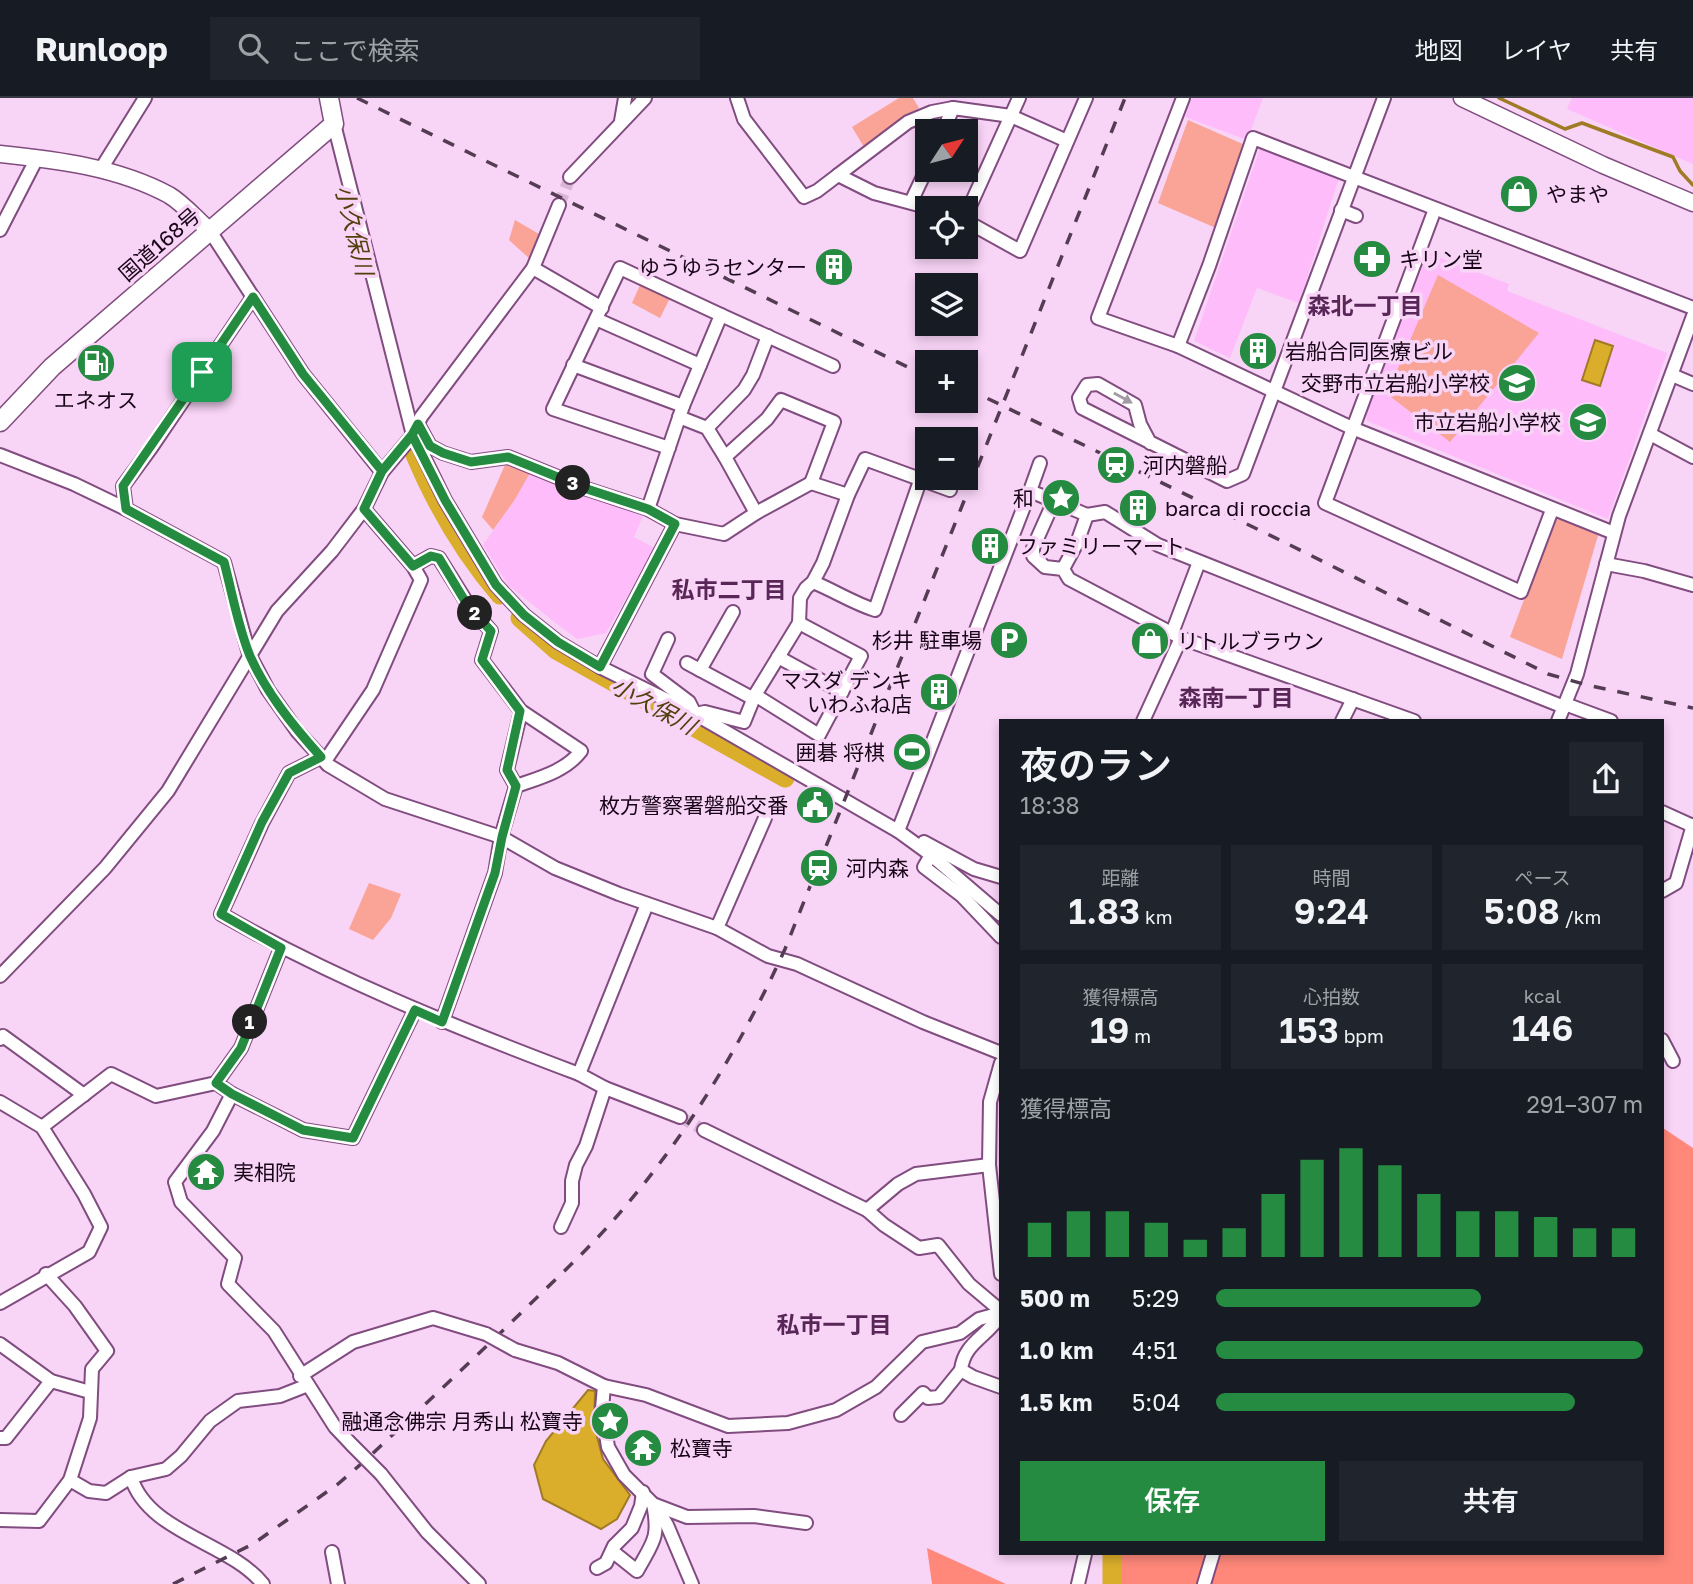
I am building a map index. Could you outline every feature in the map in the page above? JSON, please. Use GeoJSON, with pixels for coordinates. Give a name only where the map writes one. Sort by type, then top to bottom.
{"type":"FeatureCollection","features":[{"type":"Feature","properties":{"kind":"highway"},"geometry":{"type":"LineString","coordinates":[[329,98],[334,124]]}},
{"type":"Feature","properties":{"kind":"highway","name":"国道168号"},"geometry":{"type":"LineString","coordinates":[[0,422],[51,367],[334,124]]}},
{"type":"Feature","properties":{"kind":"main road"},"geometry":{"type":"LineString","coordinates":[[1462,98],[1603,165],[1693,203]]}},
{"type":"Feature","properties":{"kind":"main road"},"geometry":{"type":"LineString","coordinates":[[0,155],[66,161],[101,169],[171,196],[210,231]]}},
{"type":"Feature","properties":{"kind":"street"},"geometry":{"type":"LineString","coordinates":[[101,169],[145,98]]}},
{"type":"Feature","properties":{"kind":"street"},"geometry":{"type":"LineString","coordinates":[[621,121],[625,98]]}},
{"type":"Feature","properties":{"kind":"street"},"geometry":{"type":"LineString","coordinates":[[570,177],[645,98]]}},
{"type":"Feature","properties":{"kind":"street"},"geometry":{"type":"LineString","coordinates":[[737,98],[744,119],[804,197],[817,191],[908,122],[932,112],[953,108],[1011,116],[1067,141]]}},
{"type":"Feature","properties":{"kind":"street"},"geometry":{"type":"LineString","coordinates":[[975,196],[1019,98]]}},
{"type":"Feature","properties":{"kind":"street"},"geometry":{"type":"LineString","coordinates":[[978,228],[1020,251],[1086,98]]}},
{"type":"Feature","properties":{"kind":"street"},"geometry":{"type":"LineString","coordinates":[[1183,98],[1098,318],[1209,355],[1352,428],[1614,533]]}},
{"type":"Feature","properties":{"kind":"street"},"geometry":{"type":"LineString","coordinates":[[1150,443],[1140,424],[1135,405],[1098,384],[1087,385],[1079,398],[1082,408],[1150,443],[1227,481],[1243,474],[1384,98]]}},
{"type":"Feature","properties":{"kind":"street"},"geometry":{"type":"LineString","coordinates":[[948,119],[953,108]]}},
{"type":"Feature","properties":{"kind":"street"},"geometry":{"type":"LineString","coordinates":[[334,124],[415,429],[445,500],[496,585],[524,615],[558,642],[600,667],[695,714],[898,831],[931,855],[999,913]]}},
{"type":"Feature","properties":{"kind":"street"},"geometry":{"type":"LineString","coordinates":[[1178,346],[1253,138],[1693,308]]}},
{"type":"Feature","properties":{"kind":"street"},"geometry":{"type":"LineString","coordinates":[[0,230],[37,158]]}},
{"type":"Feature","properties":{"kind":"street"},"geometry":{"type":"LineString","coordinates":[[838,175],[874,192],[915,203]]}},
{"type":"Feature","properties":{"kind":"street"},"geometry":{"type":"LineString","coordinates":[[911,202],[920,182]]}},
{"type":"Feature","properties":{"kind":"street"},"geometry":{"type":"LineString","coordinates":[[0,976],[105,868],[168,790],[277,611],[332,551],[364,509],[382,471],[533,268],[559,205]]}},
{"type":"Feature","properties":{"kind":"street"},"geometry":{"type":"LineString","coordinates":[[1435,209],[1325,503],[1521,592],[1552,510]]}},
{"type":"Feature","properties":{"kind":"street"},"geometry":{"type":"LineString","coordinates":[[1341,210],[1356,216]]}},
{"type":"Feature","properties":{"kind":"street"},"geometry":{"type":"LineString","coordinates":[[210,231],[303,374],[382,471]]}},
{"type":"Feature","properties":{"kind":"street"},"geometry":{"type":"LineString","coordinates":[[533,268],[599,314],[700,365]]}},
{"type":"Feature","properties":{"kind":"street"},"geometry":{"type":"LineString","coordinates":[[669,448],[552,409],[620,268],[833,366]]}},
{"type":"Feature","properties":{"kind":"street"},"geometry":{"type":"LineString","coordinates":[[126,509],[123,486],[253,297]]}},
{"type":"Feature","properties":{"kind":"street"},"geometry":{"type":"LineString","coordinates":[[648,509],[681,412],[721,315]]}},
{"type":"Feature","properties":{"kind":"street"},"geometry":{"type":"LineString","coordinates":[[1559,719],[1577,674],[1614,533],[1672,375],[1689,339],[1693,316]]}},
{"type":"Feature","properties":{"kind":"street"},"geometry":{"type":"LineString","coordinates":[[706,428],[744,390],[753,375],[768,336]]}},
{"type":"Feature","properties":{"kind":"street"},"geometry":{"type":"LineString","coordinates":[[573,365],[681,412],[706,428],[756,513]]}},
{"type":"Feature","properties":{"kind":"street"},"geometry":{"type":"LineString","coordinates":[[1672,375],[1693,384]]}},
{"type":"Feature","properties":{"kind":"street"},"geometry":{"type":"LineString","coordinates":[[415,429],[430,446],[443,453],[471,462],[508,457],[587,489],[648,509],[675,524],[724,534],[811,483],[834,422],[781,400],[767,419],[725,457]]}},
{"type":"Feature","properties":{"kind":"street"},"geometry":{"type":"LineString","coordinates":[[1650,434],[1693,457]]}},
{"type":"Feature","properties":{"kind":"street"},"geometry":{"type":"LineString","coordinates":[[0,455],[126,509],[224,562],[249,654],[268,690],[323,759],[385,799],[502,837],[555,868],[717,928],[768,956],[797,964],[923,1022],[999,1052]]}},
{"type":"Feature","properties":{"kind":"street"},"geometry":{"type":"LineString","coordinates":[[695,714],[705,712],[744,722],[754,697],[799,623],[800,598],[813,582],[822,563],[865,459],[915,476]]}},
{"type":"Feature","properties":{"kind":"street"},"geometry":{"type":"LineString","coordinates":[[898,831],[1040,463]]}},
{"type":"Feature","properties":{"kind":"street"},"geometry":{"type":"LineString","coordinates":[[811,483],[848,495]]}},
{"type":"Feature","properties":{"kind":"street"},"geometry":{"type":"LineString","coordinates":[[813,582],[840,593],[854,603],[875,610],[917,490]]}},
{"type":"Feature","properties":{"kind":"street"},"geometry":{"type":"LineString","coordinates":[[1030,491],[1087,515],[1105,512],[1158,545],[1199,562],[1604,719]]}},
{"type":"Feature","properties":{"kind":"street"},"geometry":{"type":"LineString","coordinates":[[1054,501],[1033,548],[1033,556],[1045,567],[1063,569]]}},
{"type":"Feature","properties":{"kind":"street"},"geometry":{"type":"LineString","coordinates":[[364,509],[413,566],[421,580],[373,690],[323,759],[289,773],[262,822],[221,914],[281,948],[415,1010],[579,1074],[605,1088],[680,1118]]}},
{"type":"Feature","properties":{"kind":"street"},"geometry":{"type":"LineString","coordinates":[[1063,569],[1081,535],[1087,515]]}},
{"type":"Feature","properties":{"kind":"street"},"geometry":{"type":"LineString","coordinates":[[600,667],[675,524]]}},
{"type":"Feature","properties":{"kind":"street"},"geometry":{"type":"LineString","coordinates":[[413,566],[431,556],[439,558],[468,606],[491,631],[482,660],[520,711],[582,751],[575,760],[550,774],[516,786]]}},
{"type":"Feature","properties":{"kind":"street"},"geometry":{"type":"LineString","coordinates":[[1144,719],[1177,636],[1199,562]]}},
{"type":"Feature","properties":{"kind":"street"},"geometry":{"type":"LineString","coordinates":[[1606,564],[1644,570],[1692,583]]}},
{"type":"Feature","properties":{"kind":"street"},"geometry":{"type":"LineString","coordinates":[[1063,569],[1069,579],[1177,636],[1408,719]]}},
{"type":"Feature","properties":{"kind":"street"},"geometry":{"type":"LineString","coordinates":[[700,670],[733,612]]}},
{"type":"Feature","properties":{"kind":"street"},"geometry":{"type":"LineString","coordinates":[[687,663],[820,735],[861,656],[799,623]]}},
{"type":"Feature","properties":{"kind":"street"},"geometry":{"type":"LineString","coordinates":[[668,648],[652,674],[689,702],[695,714]]}},
{"type":"Feature","properties":{"kind":"street"},"geometry":{"type":"LineString","coordinates":[[778,657],[842,692]]}},
{"type":"Feature","properties":{"kind":"street"},"geometry":{"type":"LineString","coordinates":[[1343,719],[1353,699]]}},
{"type":"Feature","properties":{"kind":"street"},"geometry":{"type":"LineString","coordinates":[[442,1022],[495,873],[516,786],[507,770],[520,711]]}},
{"type":"Feature","properties":{"kind":"street"},"geometry":{"type":"LineString","coordinates":[[1664,813],[1693,826],[1676,883],[1664,890]]}},
{"type":"Feature","properties":{"kind":"street"},"geometry":{"type":"LineString","coordinates":[[717,928],[765,818]]}},
{"type":"Feature","properties":{"kind":"street"},"geometry":{"type":"LineString","coordinates":[[913,842],[923,842],[974,869],[999,876]]}},
{"type":"Feature","properties":{"kind":"street"},"geometry":{"type":"LineString","coordinates":[[931,855],[924,867],[962,896],[999,935]]}},
{"type":"Feature","properties":{"kind":"street"},"geometry":{"type":"LineString","coordinates":[[579,1074],[647,904]]}},
{"type":"Feature","properties":{"kind":"street"},"geometry":{"type":"LineString","coordinates":[[42,1126],[111,1074],[156,1096],[216,1083],[241,1048],[281,948]]}},
{"type":"Feature","properties":{"kind":"street"},"geometry":{"type":"LineString","coordinates":[[216,1083],[303,1130],[353,1138],[415,1010]]}},
{"type":"Feature","properties":{"kind":"street"},"geometry":{"type":"LineString","coordinates":[[0,1040],[3,1035],[84,1095]]}},
{"type":"Feature","properties":{"kind":"street"},"geometry":{"type":"LineString","coordinates":[[1664,1045],[1673,1061]]}},
{"type":"Feature","properties":{"kind":"street"},"geometry":{"type":"LineString","coordinates":[[999,1070],[990,1102],[989,1165],[999,1256]]}},
{"type":"Feature","properties":{"kind":"street"},"geometry":{"type":"LineString","coordinates":[[561,1227],[572,1203],[572,1181],[576,1165],[586,1146],[605,1088]]}},
{"type":"Feature","properties":{"kind":"street"},"geometry":{"type":"LineString","coordinates":[[232,1094],[213,1131],[175,1182],[181,1202],[235,1258],[228,1284],[274,1331],[335,1427],[381,1474],[427,1532],[479,1584]]}},
{"type":"Feature","properties":{"kind":"street"},"geometry":{"type":"LineString","coordinates":[[0,1102],[42,1126],[101,1227],[89,1252],[0,1303]]}},
{"type":"Feature","properties":{"kind":"street"},"geometry":{"type":"LineString","coordinates":[[704,1130],[867,1210],[919,1248],[938,1245],[969,1284],[999,1311]]}},
{"type":"Feature","properties":{"kind":"street"},"geometry":{"type":"LineString","coordinates":[[867,1210],[898,1184],[916,1174],[989,1165]]}},
{"type":"Feature","properties":{"kind":"street"},"geometry":{"type":"LineString","coordinates":[[0,1520],[39,1521],[70,1480],[90,1418],[92,1368],[107,1351],[75,1306],[46,1275]]}},
{"type":"Feature","properties":{"kind":"street"},"geometry":{"type":"LineString","coordinates":[[70,1480],[89,1491],[106,1493],[131,1477],[166,1469],[210,1422],[238,1401],[280,1396],[304,1381],[353,1342],[433,1318],[486,1334],[515,1350],[558,1363],[604,1386],[646,1395],[728,1426],[788,1423],[836,1410],[876,1387],[922,1342],[960,1333],[979,1319],[999,1314]]}},
{"type":"Feature","properties":{"kind":"street"},"geometry":{"type":"LineString","coordinates":[[901,1415],[923,1393],[928,1398],[939,1397],[961,1370],[962,1359],[973,1344],[993,1328],[999,1317]]}},
{"type":"Feature","properties":{"kind":"street"},"geometry":{"type":"LineString","coordinates":[[0,1344],[51,1381],[90,1392]]}},
{"type":"Feature","properties":{"kind":"street"},"geometry":{"type":"LineString","coordinates":[[961,1370],[999,1386]]}},
{"type":"Feature","properties":{"kind":"street"},"geometry":{"type":"LineString","coordinates":[[0,1438],[6,1438],[51,1381]]}},
{"type":"Feature","properties":{"kind":"street"},"geometry":{"type":"LineString","coordinates":[[604,1386],[603,1409],[608,1447],[624,1475],[654,1504],[667,1525],[692,1584]]}},
{"type":"Feature","properties":{"kind":"street"},"geometry":{"type":"LineString","coordinates":[[131,1477],[135,1491],[152,1508],[181,1531],[241,1564],[260,1583]]}},
{"type":"Feature","properties":{"kind":"street"},"geometry":{"type":"LineString","coordinates":[[597,1568],[606,1563],[614,1546],[632,1528],[641,1506],[643,1492]]}},
{"type":"Feature","properties":{"kind":"street"},"geometry":{"type":"LineString","coordinates":[[654,1504],[687,1517],[754,1516],[806,1523]]}},
{"type":"Feature","properties":{"kind":"street"},"geometry":{"type":"LineString","coordinates":[[612,1551],[637,1571],[655,1539],[657,1525],[654,1504]]}},
{"type":"Feature","properties":{"kind":"street"},"geometry":{"type":"LineString","coordinates":[[332,1552],[338,1584]]}},
{"type":"Feature","properties":{"kind":"street"},"geometry":{"type":"LineString","coordinates":[[1079,1584],[1085,1555]]}},
{"type":"Feature","properties":{"kind":"street"},"geometry":{"type":"LineString","coordinates":[[1204,1584],[1213,1555]]}},
{"type":"Feature","properties":{"kind":"shaded area"},"geometry":{"type":"Polygon","coordinates":[[[899,98],[913,98],[919,108],[864,147],[852,127],[899,98]]]}},
{"type":"Feature","properties":{"kind":"shaded area"},"geometry":{"type":"Polygon","coordinates":[[[1192,98],[1263,98],[1247,140],[1185,117],[1192,98]]]}},
{"type":"Feature","properties":{"kind":"shaded area"},"geometry":{"type":"Polygon","coordinates":[[[1572,98],[1693,98],[1693,164],[1567,109],[1572,98]]]}},
{"type":"Feature","properties":{"kind":"shaded area"},"geometry":{"type":"Polygon","coordinates":[[[1188,120],[1245,145],[1216,228],[1158,203],[1188,120]]]}},
{"type":"Feature","properties":{"kind":"shaded area"},"geometry":{"type":"Polygon","coordinates":[[[1260,148],[1339,178],[1299,303],[1257,288],[1230,358],[1194,341],[1260,148]]]}},
{"type":"Feature","properties":{"kind":"shaded area"},"geometry":{"type":"Polygon","coordinates":[[[515,220],[539,234],[530,259],[509,240],[515,220]]]}},
{"type":"Feature","properties":{"kind":"shaded area","name":"交野市立岩船小学校"},"geometry":{"type":"Polygon","coordinates":[[[1428,253],[1509,284],[1507,291],[1667,353],[1608,519],[1367,421],[1366,414],[1428,253]]]}},
{"type":"Feature","properties":{"kind":"shaded area"},"geometry":{"type":"Polygon","coordinates":[[[1438,275],[1539,333],[1450,442],[1387,394],[1438,275]]]}},
{"type":"Feature","properties":{"kind":"shaded area"},"geometry":{"type":"Polygon","coordinates":[[[640,285],[670,298],[660,318],[632,303],[640,285]]]}},
{"type":"Feature","properties":{"kind":"shaded area"},"geometry":{"type":"Polygon","coordinates":[[[1595,340],[1613,346],[1600,386],[1582,380],[1595,340]]]}},
{"type":"Feature","properties":{"kind":"shaded area"},"geometry":{"type":"Polygon","coordinates":[[[505,465],[530,473],[493,530],[482,517],[505,465]]]}},
{"type":"Feature","properties":{"kind":"shaded area"},"geometry":{"type":"Polygon","coordinates":[[[530,473],[643,516],[634,537],[655,548],[606,633],[577,639],[508,585],[483,545],[530,473]]]}},
{"type":"Feature","properties":{"kind":"shaded area"},"geometry":{"type":"Polygon","coordinates":[[[1562,517],[1599,532],[1562,659],[1510,637],[1553,522],[1562,517]]]}},
{"type":"Feature","properties":{"kind":"shaded area"},"geometry":{"type":"Polygon","coordinates":[[[369,883],[401,894],[391,918],[373,940],[349,929],[369,883]]]}},
{"type":"Feature","properties":{"kind":"shaded area"},"geometry":{"type":"Polygon","coordinates":[[[1664,1129],[1693,1148],[1693,1584],[1120,1584],[1113,1555],[1664,1555],[1664,1129]]]}},
{"type":"Feature","properties":{"kind":"shaded area"},"geometry":{"type":"Polygon","coordinates":[[[588,1390],[595,1391],[594,1426],[603,1459],[630,1495],[617,1519],[601,1529],[543,1499],[534,1465],[546,1441],[588,1390]]]}},
{"type":"Feature","properties":{"kind":"shaded area"},"geometry":{"type":"Polygon","coordinates":[[[927,1548],[1006,1584],[932,1584],[927,1548]]]}},
{"type":"Feature","properties":{"kind":"waterway"},"geometry":{"type":"LineString","coordinates":[[1499,98],[1565,129],[1582,123],[1673,157],[1680,171],[1693,185]]}},
{"type":"Feature","properties":{"kind":"waterway","name":"小久保川"},"geometry":{"type":"LineString","coordinates":[[413,450],[450,526],[500,595]]}},
{"type":"Feature","properties":{"kind":"waterway","name":"小久保川"},"geometry":{"type":"LineString","coordinates":[[520,618],[556,650],[785,778]]}},
{"type":"Feature","properties":{"kind":"waterway","name":"小久保川"},"geometry":{"type":"LineString","coordinates":[[1112,1555],[1112,1584]]}},
{"type":"Feature","properties":{"kind":"tunnel"},"geometry":{"type":"LineString","coordinates":[[559,205],[570,177]]}},
{"type":"Feature","properties":{"kind":"tunnel"},"geometry":{"type":"LineString","coordinates":[[680,1117],[704,1130]]}},
{"type":"Feature","properties":{"kind":"railway"},"geometry":{"type":"LineString","coordinates":[[357,98],[915,371]]}},
{"type":"Feature","properties":{"kind":"railway"},"geometry":{"type":"LineString","coordinates":[[173,1584],[253,1544],[338,1484],[369,1457],[600,1235],[647,1179],[693,1117],[733,1051],[785,949],[1125,98]]}},
{"type":"Feature","properties":{"kind":"railway"},"geometry":{"type":"LineString","coordinates":[[978,394],[1548,674],[1693,708]]}},
{"type":"Feature","properties":{"kind":"place","name":"やまや"},"geometry":{"type":"Point","coordinates":[1519,194]}},
{"type":"Feature","properties":{"kind":"place","name":"キリン堂"},"geometry":{"type":"Point","coordinates":[1372,259]}},
{"type":"Feature","properties":{"kind":"place","name":"ゆうゆうセンター"},"geometry":{"type":"Point","coordinates":[834,267]}},
{"type":"Feature","properties":{"kind":"place","name":"岩船合同医療ビル"},"geometry":{"type":"Point","coordinates":[1258,351]}},
{"type":"Feature","properties":{"kind":"place","name":"エネオス"},"geometry":{"type":"Point","coordinates":[96,363]}},
{"type":"Feature","properties":{"kind":"place","name":"交野市立岩船小学校"},"geometry":{"type":"Point","coordinates":[1517,383]}},
{"type":"Feature","properties":{"kind":"place","name":"市立岩船小学校"},"geometry":{"type":"Point","coordinates":[1588,422]}},
{"type":"Feature","properties":{"kind":"place","name":"河内磐船"},"geometry":{"type":"Point","coordinates":[1116,465]}},
{"type":"Feature","properties":{"kind":"place","name":"和"},"geometry":{"type":"Point","coordinates":[1061,498]}},
{"type":"Feature","properties":{"kind":"place","name":"barca di roccia"},"geometry":{"type":"Point","coordinates":[1138,508]}},
{"type":"Feature","properties":{"kind":"place","name":"ファミリーマート"},"geometry":{"type":"Point","coordinates":[990,546]}},
{"type":"Feature","properties":{"kind":"place","name":"杉井 駐車場"},"geometry":{"type":"Point","coordinates":[1009,640]}},
{"type":"Feature","properties":{"kind":"place","name":"リトルブラウン"},"geometry":{"type":"Point","coordinates":[1150,641]}},
{"type":"Feature","properties":{"kind":"place","name":"マスダ デンキ いわふね店"},"geometry":{"type":"Point","coordinates":[939,692]}},
{"type":"Feature","properties":{"kind":"place","name":"囲碁 将棋"},"geometry":{"type":"Point","coordinates":[912,752]}},
{"type":"Feature","properties":{"kind":"place","name":"枚方警察署磐船交番"},"geometry":{"type":"Point","coordinates":[815,805]}},
{"type":"Feature","properties":{"kind":"place","name":"河内森"},"geometry":{"type":"Point","coordinates":[819,868]}},
{"type":"Feature","properties":{"kind":"place","name":"実相院"},"geometry":{"type":"Point","coordinates":[206,1172]}},
{"type":"Feature","properties":{"kind":"place","name":"融通念佛宗 月秀山 松寶寺"},"geometry":{"type":"Point","coordinates":[610,1421]}},
{"type":"Feature","properties":{"kind":"place","name":"松寶寺"},"geometry":{"type":"Point","coordinates":[643,1448]}},
{"type":"Feature","properties":{"kind":"district","name":"森北一丁目"},"geometry":{"type":"Point","coordinates":[1365,305]}},
{"type":"Feature","properties":{"kind":"district","name":"私市二丁目"},"geometry":{"type":"Point","coordinates":[729,589]}},
{"type":"Feature","properties":{"kind":"district","name":"森南一丁目"},"geometry":{"type":"Point","coordinates":[1236,697]}},
{"type":"Feature","properties":{"kind":"district","name":"私市一丁目"},"geometry":{"type":"Point","coordinates":[834,1324]}},
{"type":"Feature","properties":{"kind":"route"},"geometry":{"type":"LineString","coordinates":[[202,372],[123,486],[126,509],[224,562],[249,654],[268,690],[321,757],[289,773],[262,822],[221,914],[281,948],[241,1048],[216,1083],[303,1130],[353,1138],[415,1010],[442,1022],[452,999],[495,873],[516,786],[507,770],[520,711],[482,660],[491,631],[468,606],[439,558],[431,556],[413,566],[364,509],[382,471],[412,435],[445,500],[496,585],[524,615],[558,642],[600,667],[675,524],[648,509],[587,489],[508,457],[471,462],[443,453],[430,446],[418,424],[382,471],[303,374],[253,297],[202,372]]}}]}
